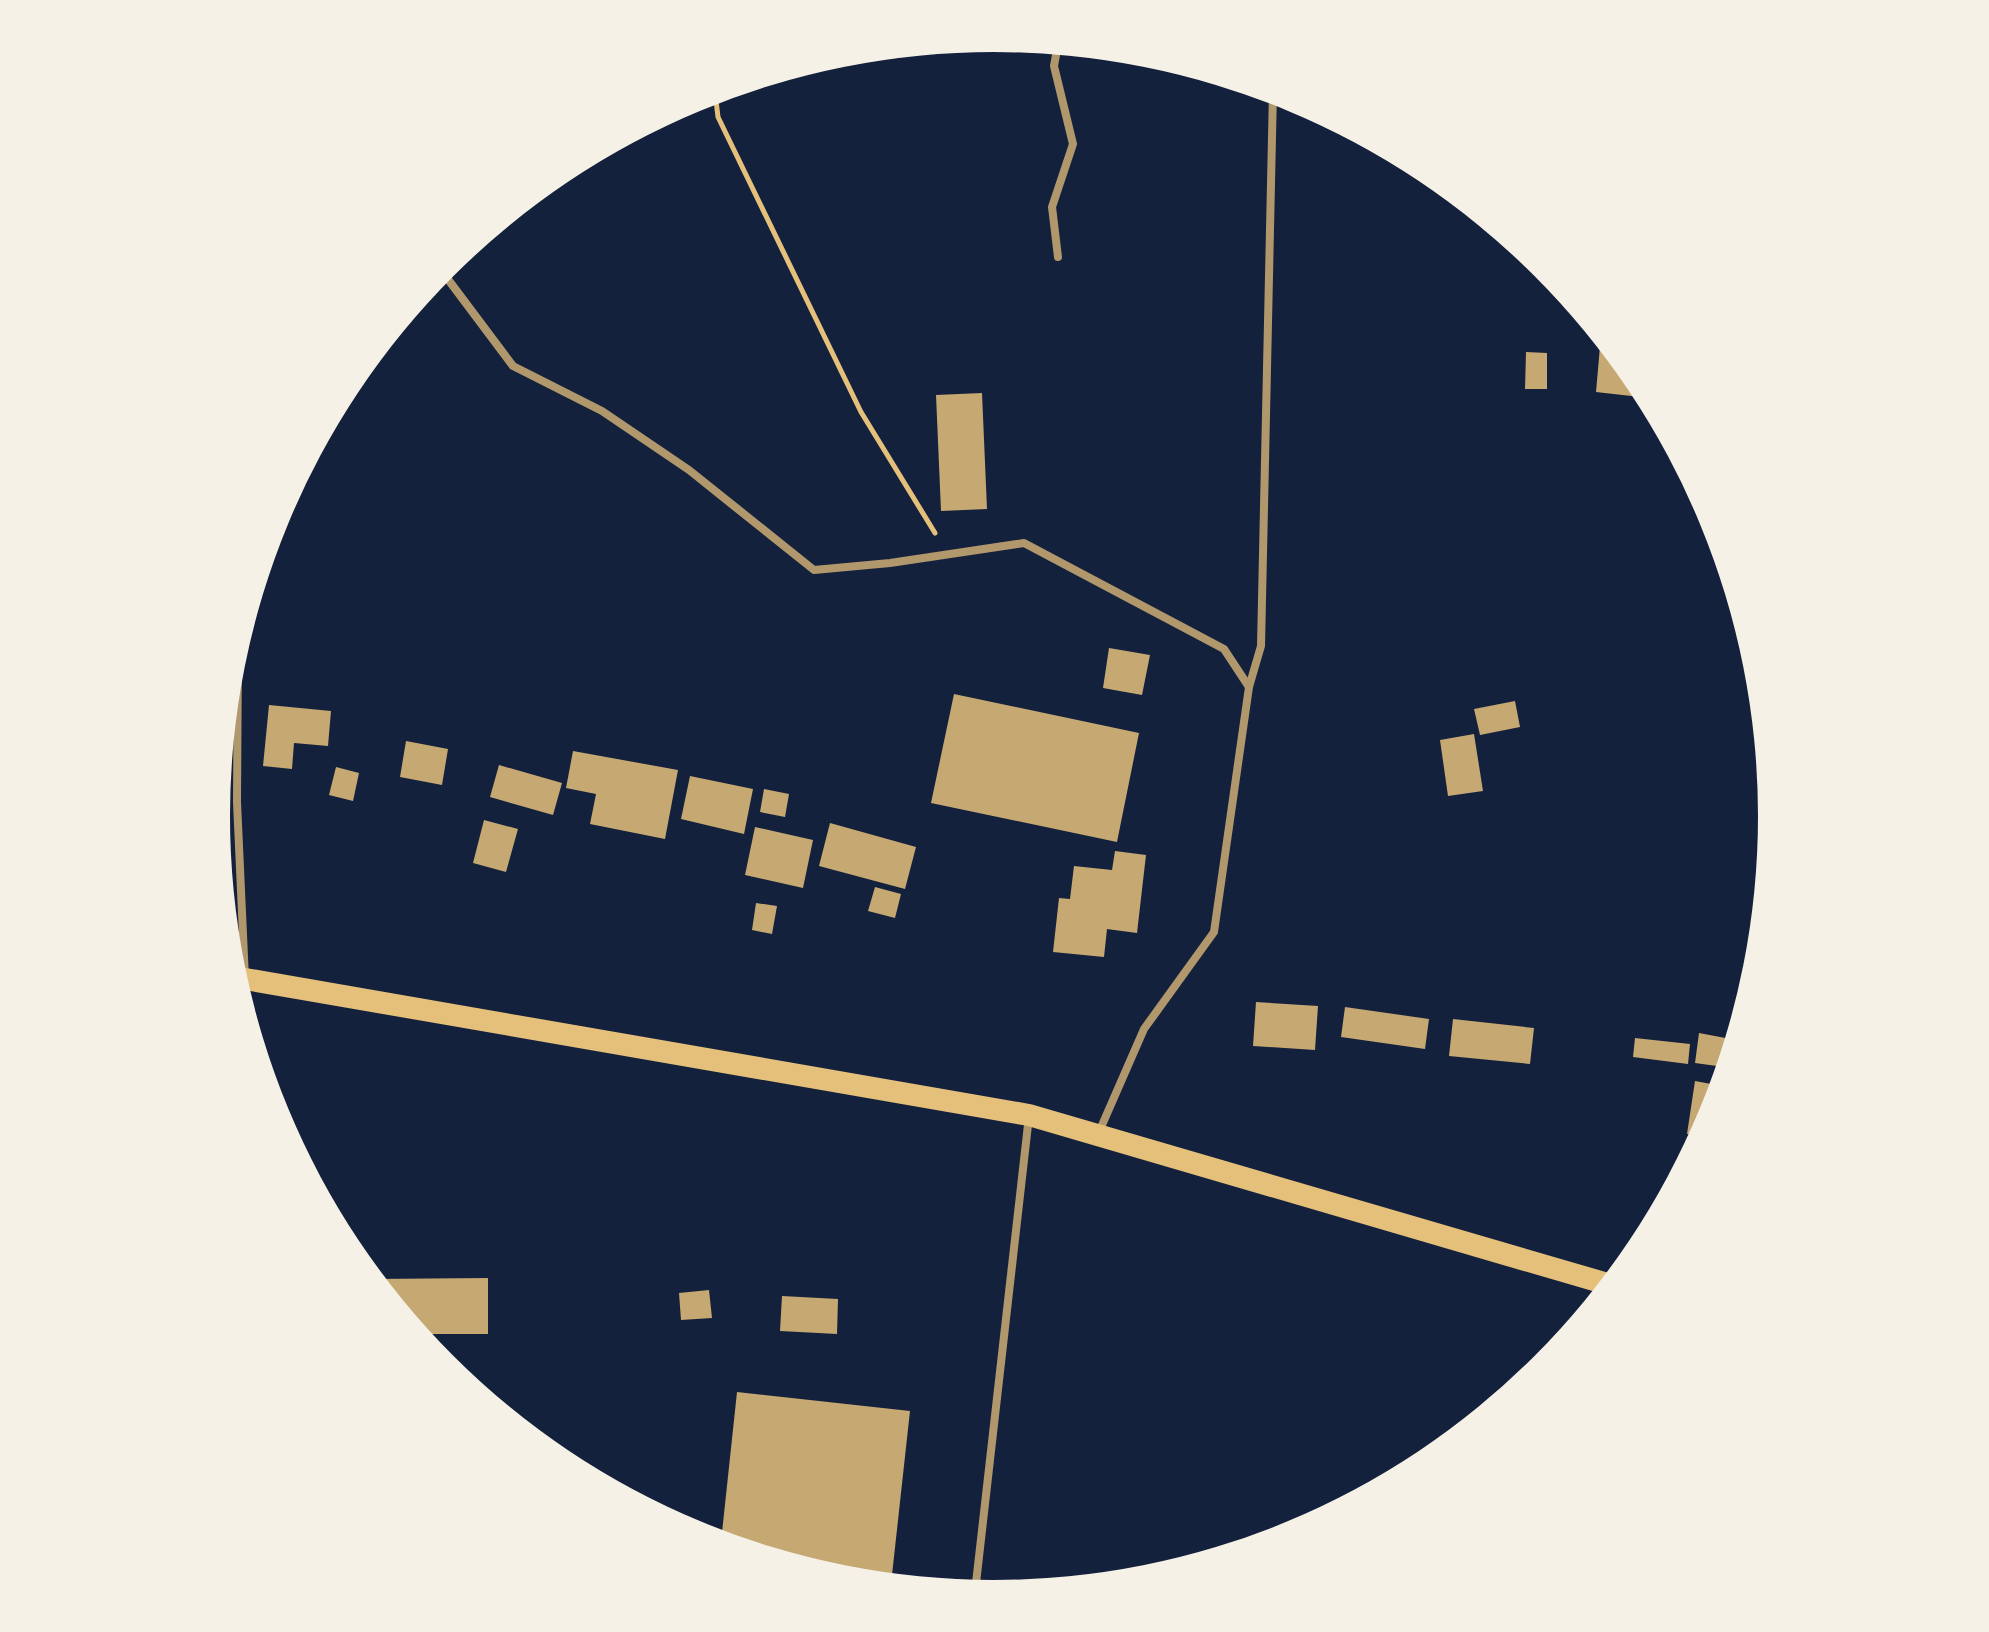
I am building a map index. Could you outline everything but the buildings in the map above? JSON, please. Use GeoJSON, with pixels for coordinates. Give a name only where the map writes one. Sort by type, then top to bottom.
{"type":"FeatureCollection","features":[{"type":"Feature","properties":{"kind":"highway"},"geometry":{"type":"LineString","coordinates":[[249,979],[1029,1115],[1600,1282]]}},
{"type":"Feature","properties":{"kind":"street"},"geometry":{"type":"LineString","coordinates":[[1056,55],[1054,66],[1073,144],[1052,207],[1058,257]]}},
{"type":"Feature","properties":{"kind":"street"},"geometry":{"type":"LineString","coordinates":[[1097,1136],[1144,1029],[1214,932],[1249,687],[1261,646],[1273,105]]}},
{"type":"Feature","properties":{"kind":"street"},"geometry":{"type":"LineString","coordinates":[[449,281],[513,366],[602,411],[689,470],[814,570],[1024,543],[1224,649],[1249,687]]}},
{"type":"Feature","properties":{"kind":"street"},"geometry":{"type":"LineString","coordinates":[[238,713],[239,929]]}},
{"type":"Feature","properties":{"kind":"street"},"geometry":{"type":"LineString","coordinates":[[976,1579],[1029,1115]]}},
{"type":"Feature","properties":{"kind":"path"},"geometry":{"type":"LineString","coordinates":[[717,105],[718,117],[861,412],[933,528],[946,555]]}}]}
